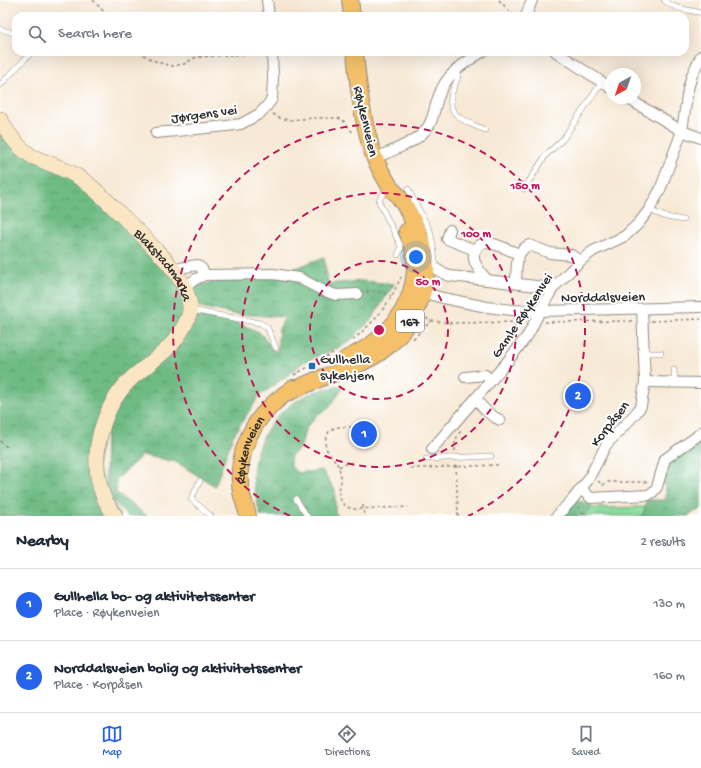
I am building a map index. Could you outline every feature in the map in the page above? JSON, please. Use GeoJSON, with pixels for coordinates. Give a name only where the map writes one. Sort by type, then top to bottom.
{"type":"FeatureCollection","features":[{"type":"Feature","properties":{"kind":"main road"},"geometry":{"type":"LineString","coordinates":[[350,0],[352,12]]}},
{"type":"Feature","properties":{"kind":"main road","name":"Røykenveien"},"geometry":{"type":"LineString","coordinates":[[248,516],[241,492],[240,467],[242,453],[252,430],[259,420],[268,408],[285,394],[361,363],[379,353],[392,343],[414,314],[417,291],[426,266],[425,251],[415,224],[398,195],[390,187],[375,158],[362,112],[355,56]]}},
{"type":"Feature","properties":{"kind":"main road","name":"Blakstadmarka"},"geometry":{"type":"LineString","coordinates":[[0,119],[13,139],[24,150],[33,157],[80,177],[136,228],[177,274],[188,298],[190,310],[186,322],[176,341],[124,386],[109,410],[102,426],[97,453],[99,484],[104,499],[115,516]]}},
{"type":"Feature","properties":{"kind":"street"},"geometry":{"type":"LineString","coordinates":[[267,0],[268,12]]}},
{"type":"Feature","properties":{"kind":"street"},"geometry":{"type":"LineString","coordinates":[[528,12],[532,0]]}},
{"type":"Feature","properties":{"kind":"street"},"geometry":{"type":"LineString","coordinates":[[266,107],[272,99],[272,56]]}},
{"type":"Feature","properties":{"kind":"street"},"geometry":{"type":"LineString","coordinates":[[375,158],[400,147],[426,131],[433,117],[438,96],[447,80],[457,68],[476,56]]}},
{"type":"Feature","properties":{"kind":"street"},"geometry":{"type":"LineString","coordinates":[[562,56],[605,84]]}},
{"type":"Feature","properties":{"kind":"street","name":"Gamle Røykenvei"},"geometry":{"type":"LineString","coordinates":[[432,449],[492,380],[524,340],[553,288],[580,261],[593,251],[625,236],[638,224],[649,210],[660,190],[682,131],[688,89],[701,56]]}},
{"type":"Feature","properties":{"kind":"street"},"geometry":{"type":"LineString","coordinates":[[637,104],[682,131],[701,138]]}},
{"type":"Feature","properties":{"kind":"street","name":"Jørgens vei"},"geometry":{"type":"LineString","coordinates":[[156,133],[241,124],[259,114],[266,107]]}},
{"type":"Feature","properties":{"kind":"street"},"geometry":{"type":"LineString","coordinates":[[450,230],[447,239],[475,250]]}},
{"type":"Feature","properties":{"kind":"street"},"geometry":{"type":"LineString","coordinates":[[487,280],[476,265],[473,256],[479,245],[487,243],[496,245],[519,254]]}},
{"type":"Feature","properties":{"kind":"street"},"geometry":{"type":"LineString","coordinates":[[516,283],[517,260],[519,254],[524,247],[529,245],[550,253],[570,255],[580,261]]}},
{"type":"Feature","properties":{"kind":"street"},"geometry":{"type":"LineString","coordinates":[[180,268],[197,265],[202,269],[205,275]]}},
{"type":"Feature","properties":{"kind":"street"},"geometry":{"type":"LineString","coordinates":[[438,270],[450,276],[553,288]]}},
{"type":"Feature","properties":{"kind":"street"},"geometry":{"type":"LineString","coordinates":[[184,287],[205,275],[273,274],[299,278],[322,290],[336,295],[357,294]]}},
{"type":"Feature","properties":{"kind":"street","name":"Norddalsveien"},"geometry":{"type":"LineString","coordinates":[[417,291],[487,307],[512,310],[540,311],[701,307]]}},
{"type":"Feature","properties":{"kind":"street","name":"Korpåsen"},"geometry":{"type":"LineString","coordinates":[[557,516],[588,480],[606,445],[641,406],[645,382],[642,309]]}},
{"type":"Feature","properties":{"kind":"street"},"geometry":{"type":"LineString","coordinates":[[465,377],[485,375],[492,380]]}},
{"type":"Feature","properties":{"kind":"street"},"geometry":{"type":"LineString","coordinates":[[645,382],[701,383]]}},
{"type":"Feature","properties":{"kind":"street"},"geometry":{"type":"LineString","coordinates":[[476,398],[480,406],[485,411],[500,420]]}},
{"type":"Feature","properties":{"kind":"street"},"geometry":{"type":"LineString","coordinates":[[581,489],[591,498],[648,495],[657,487],[665,459],[701,432]]}},
{"type":"Feature","properties":{"kind":"lane"},"geometry":{"type":"LineString","coordinates":[[664,0],[676,8],[701,14]]}},
{"type":"Feature","properties":{"kind":"lane"},"geometry":{"type":"LineString","coordinates":[[0,29],[12,33]]}},
{"type":"Feature","properties":{"kind":"lane"},"geometry":{"type":"LineString","coordinates":[[0,85],[28,56]]}},
{"type":"Feature","properties":{"kind":"lane"},"geometry":{"type":"LineString","coordinates":[[457,68],[459,74],[450,99],[450,106],[454,114],[485,130]]}},
{"type":"Feature","properties":{"kind":"lane"},"geometry":{"type":"LineString","coordinates":[[524,189],[546,155],[563,139],[602,82]]}},
{"type":"Feature","properties":{"kind":"lane"},"geometry":{"type":"LineString","coordinates":[[390,187],[380,198],[379,202],[400,244],[398,255]]}},
{"type":"Feature","properties":{"kind":"lane"},"geometry":{"type":"LineString","coordinates":[[408,189],[430,231],[434,262],[438,270]]}},
{"type":"Feature","properties":{"kind":"lane"},"geometry":{"type":"LineString","coordinates":[[649,210],[666,217],[683,220]]}},
{"type":"Feature","properties":{"kind":"lane"},"geometry":{"type":"LineString","coordinates":[[190,310],[260,323],[267,327],[276,348]]}},
{"type":"Feature","properties":{"kind":"lane"},"geometry":{"type":"LineString","coordinates":[[644,353],[661,353]]}},
{"type":"Feature","properties":{"kind":"lane"},"geometry":{"type":"LineString","coordinates":[[674,370],[675,382]]}},
{"type":"Feature","properties":{"kind":"lane"},"geometry":{"type":"LineString","coordinates":[[432,449],[426,459],[491,456]]}},
{"type":"Feature","properties":{"kind":"lane"},"geometry":{"type":"LineString","coordinates":[[200,481],[191,499],[211,516]]}},
{"type":"Feature","properties":{"kind":"lane"},"geometry":{"type":"LineString","coordinates":[[296,499],[307,516]]}},
{"type":"Feature","properties":{"kind":"path"},"geometry":{"type":"LineString","coordinates":[[93,0],[104,12]]}},
{"type":"Feature","properties":{"kind":"path"},"geometry":{"type":"LineString","coordinates":[[499,0],[510,12]]}},
{"type":"Feature","properties":{"kind":"path"},"geometry":{"type":"LineString","coordinates":[[146,56],[157,62],[172,66],[184,64],[196,57],[211,56]]}},
{"type":"Feature","properties":{"kind":"path"},"geometry":{"type":"LineString","coordinates":[[266,107],[274,116],[284,119],[342,119],[353,133],[357,135]]}},
{"type":"Feature","properties":{"kind":"path"},"geometry":{"type":"LineString","coordinates":[[357,294],[370,291],[391,296]]}},
{"type":"Feature","properties":{"kind":"path"},"geometry":{"type":"LineString","coordinates":[[390,300],[394,302]]}},
{"type":"Feature","properties":{"kind":"path"},"geometry":{"type":"LineString","coordinates":[[426,318],[431,321],[451,323],[701,319]]}},
{"type":"Feature","properties":{"kind":"path"},"geometry":{"type":"LineString","coordinates":[[456,420],[461,425],[461,430],[455,443],[458,516]]}},
{"type":"Feature","properties":{"kind":"path"},"geometry":{"type":"LineString","coordinates":[[352,427],[339,427],[333,429],[327,434],[325,439],[327,449],[339,467],[341,481],[339,494],[342,503],[350,508],[408,507]]}},
{"type":"Feature","properties":{"kind":"path"},"geometry":{"type":"LineString","coordinates":[[0,441],[7,446]]}},
{"type":"Feature","properties":{"kind":"path"},"geometry":{"type":"LineString","coordinates":[[339,467],[347,463],[356,463]]}},
{"type":"Feature","properties":{"kind":"path"},"geometry":{"type":"LineString","coordinates":[[410,468],[498,466]]}},
{"type":"Feature","properties":{"kind":"path"},"geometry":{"type":"LineString","coordinates":[[596,480],[603,485],[607,482],[658,482]]}},
{"type":"Feature","properties":{"kind":"path"},"geometry":{"type":"LineString","coordinates":[[363,505],[364,516]]}},
{"type":"Feature","properties":{"kind":"path"},"geometry":{"type":"LineString","coordinates":[[576,505],[586,516]]}},
{"type":"Feature","properties":{"kind":"green space"},"geometry":{"type":"Polygon","coordinates":[[[0,121],[15,139],[97,192],[173,267],[189,317],[107,411],[97,467],[120,516],[0,516],[0,121]]]}},
{"type":"Feature","properties":{"kind":"green space"},"geometry":{"type":"Polygon","coordinates":[[[324,257],[328,284],[361,281],[394,284],[371,320],[348,343],[304,362],[259,396],[233,436],[215,486],[176,462],[142,455],[116,480],[116,493],[147,516],[127,516],[111,497],[105,477],[106,435],[112,415],[128,390],[196,313],[238,323],[259,332],[268,342],[270,347],[277,353],[279,329],[285,317],[233,314],[201,307],[193,298],[191,287],[241,277],[267,278],[324,257]]]}},
{"type":"Feature","properties":{"kind":"green space"},"geometry":{"type":"Polygon","coordinates":[[[344,385],[329,408],[318,414],[309,424],[305,430],[301,446],[291,456],[290,461],[291,466],[298,473],[322,470],[335,490],[335,512],[338,516],[261,516],[254,490],[253,474],[258,450],[268,429],[283,411],[303,397],[318,391],[344,385]]]}},
{"type":"Feature","properties":{"kind":"green space"},"geometry":{"type":"Polygon","coordinates":[[[701,437],[701,509],[689,514],[689,516],[641,516],[645,510],[646,500],[666,500],[666,484],[658,483],[665,459],[701,437]]]}},
{"type":"Feature","properties":{"kind":"green space"},"geometry":{"type":"Polygon","coordinates":[[[572,500],[591,504],[591,508],[584,514],[585,516],[557,516],[572,500]]]}},
{"type":"Feature","properties":{"kind":"green space"},"geometry":{"type":"Polygon","coordinates":[[[645,507],[644,513],[641,516],[585,516],[584,514],[591,508],[645,507]]]}},
{"type":"Feature","properties":{"kind":"place","name":"Gullhella sykehjem"},"geometry":{"type":"Point","coordinates":[312,366]}},
{"type":"Feature","properties":{"kind":"place","name":"Norddalsveien bolig og aktivitetssenter"},"geometry":{"type":"Point","coordinates":[578,396]}},
{"type":"Feature","properties":{"kind":"place","name":"Gullhella bo- og aktivitetssenter"},"geometry":{"type":"Point","coordinates":[364,434]}}]}
